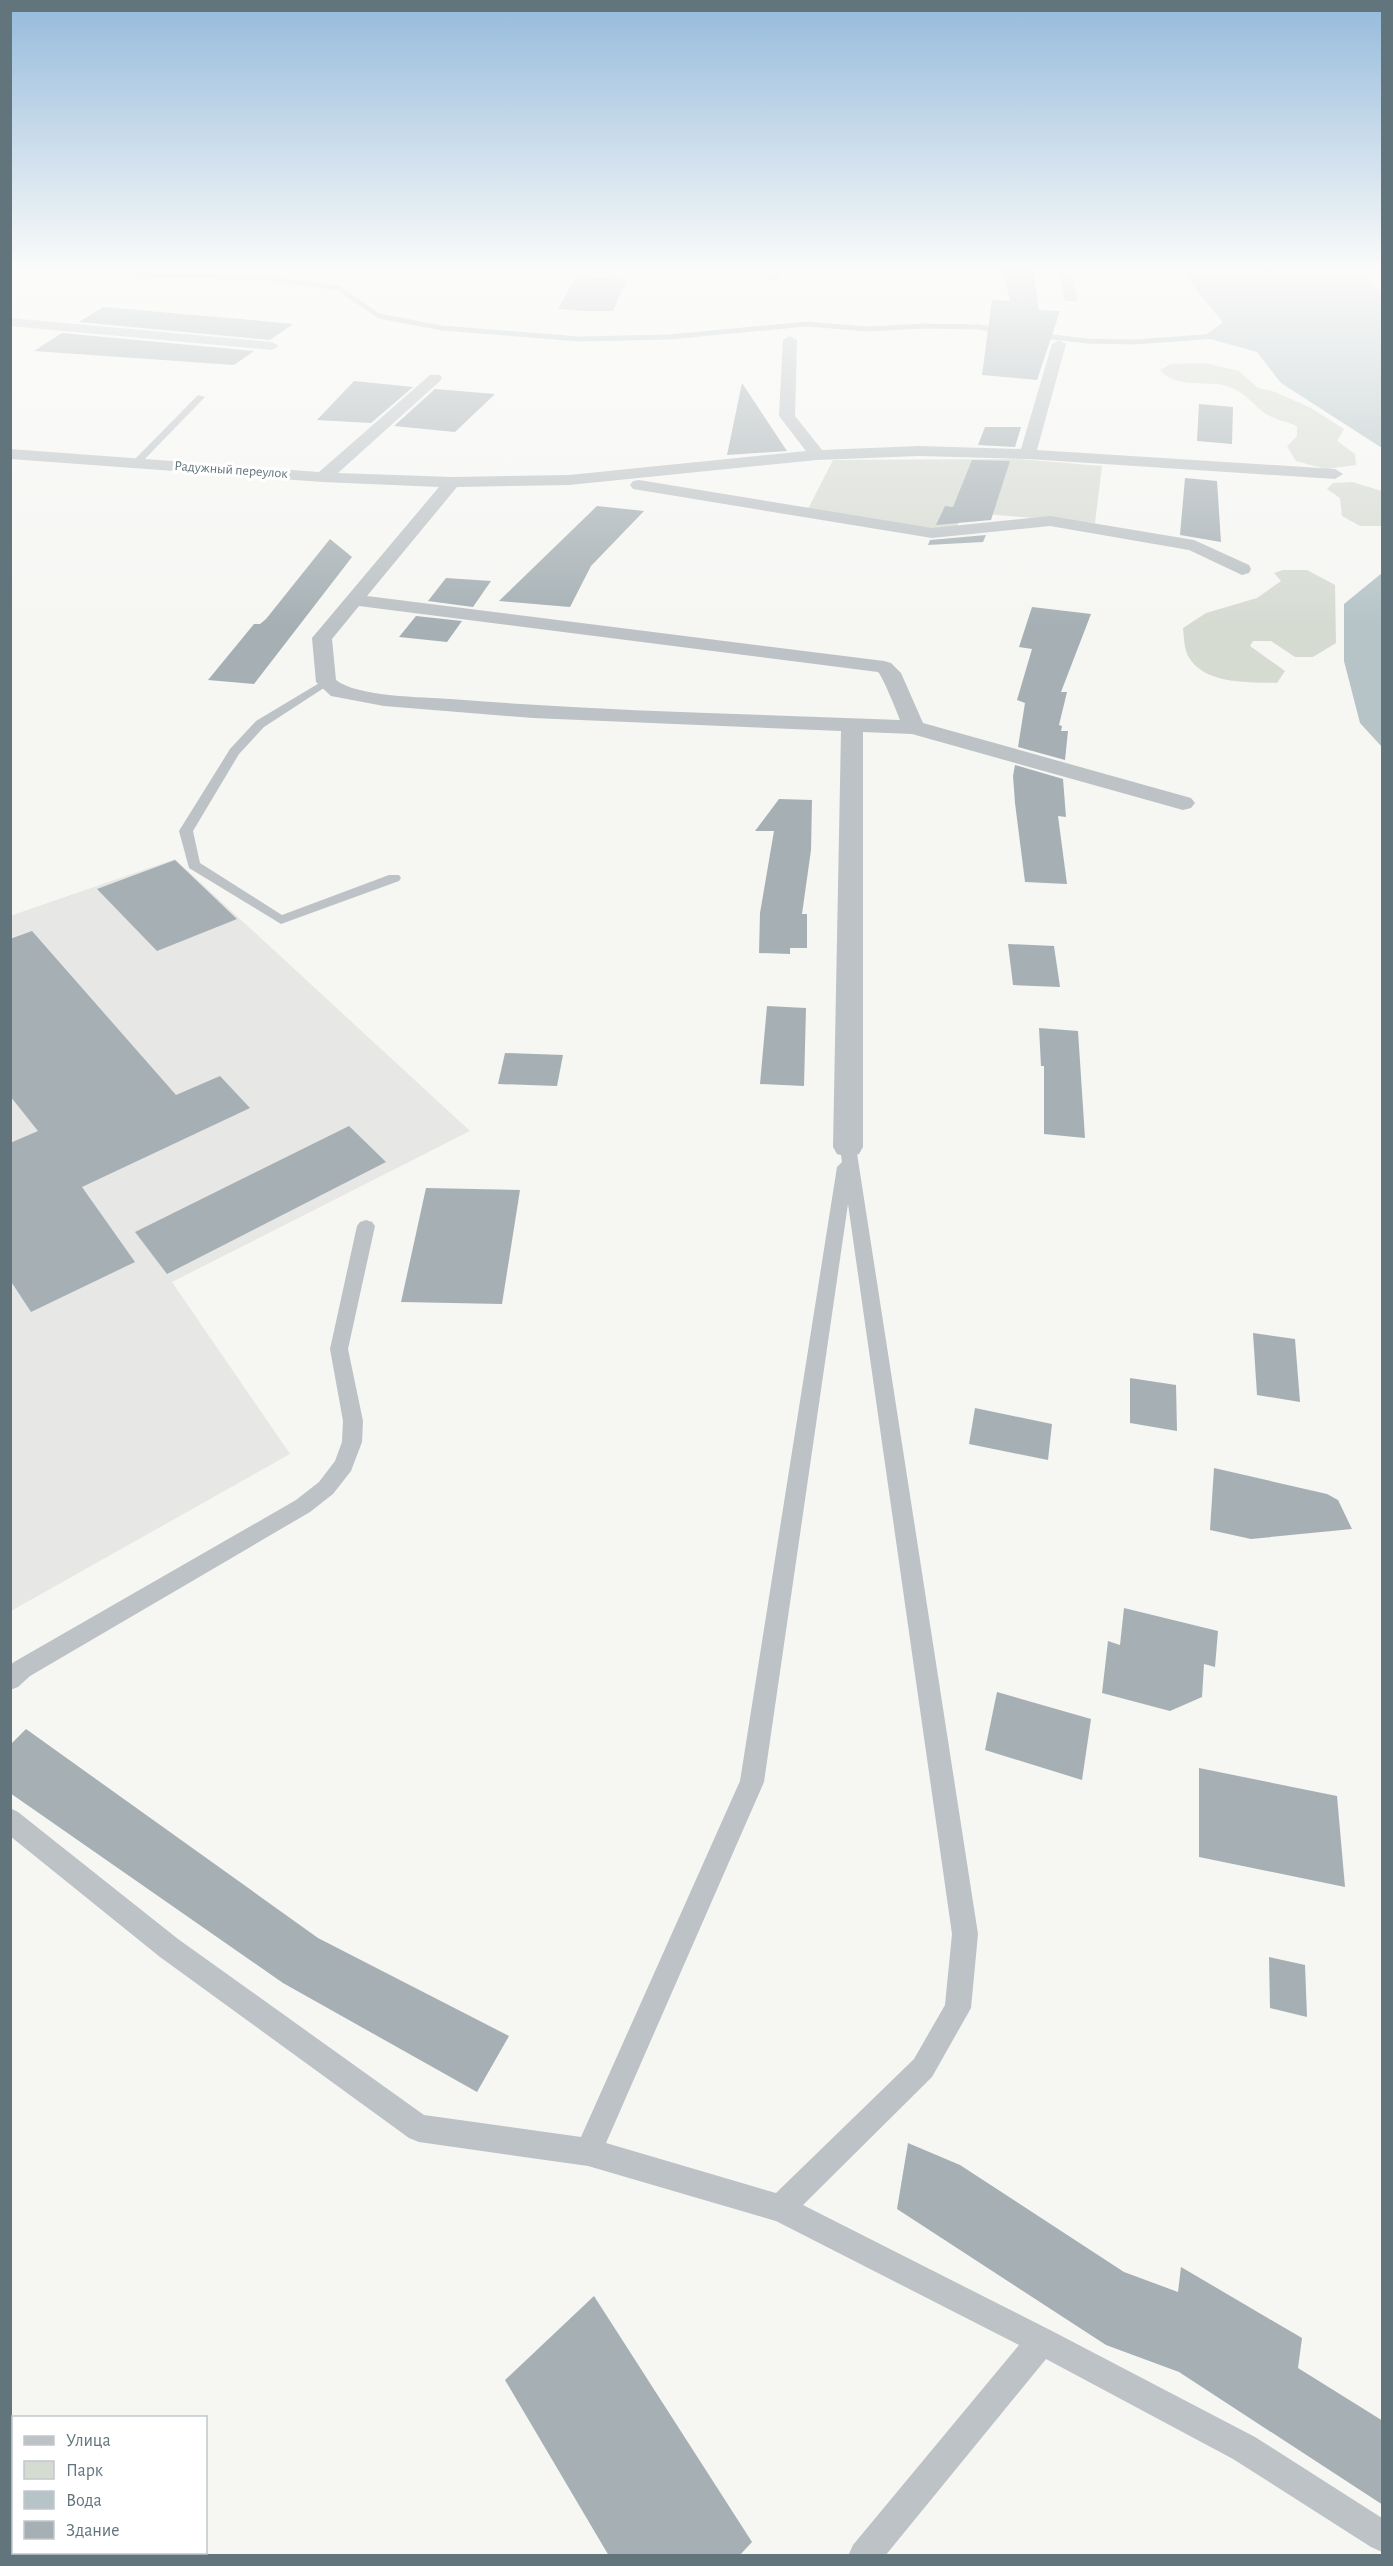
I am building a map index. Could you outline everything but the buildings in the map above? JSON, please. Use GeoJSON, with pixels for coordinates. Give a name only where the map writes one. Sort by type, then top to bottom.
{"type":"FeatureCollection","features":[{"type":"Feature","properties":{"kind":"street"},"geometry":{"type":"LineString","coordinates":[[323,477],[425,387]]}},
{"type":"Feature","properties":{"kind":"street"},"geometry":{"type":"LineString","coordinates":[[788,387],[787,416],[817,454]]}},
{"type":"Feature","properties":{"kind":"street"},"geometry":{"type":"LineString","coordinates":[[1028,454],[1047,387]]}},
{"type":"Feature","properties":{"kind":"street","name":"Радужный переулок"},"geometry":{"type":"LineString","coordinates":[[10,454],[323,477],[452,482],[516,482],[618,475],[817,454],[919,451],[1028,454],[1335,474]]}},
{"type":"Feature","properties":{"kind":"street"},"geometry":{"type":"LineString","coordinates":[[618,475],[636,484],[932,533],[1050,521],[1194,545],[1242,569]]}},
{"type":"Feature","properties":{"kind":"street"},"geometry":{"type":"LineString","coordinates":[[452,482],[322,639],[326,682],[338,692],[384,700],[510,710],[913,727],[1183,803]]}},
{"type":"Feature","properties":{"kind":"street"},"geometry":{"type":"LineString","coordinates":[[356,600],[884,667],[896,679],[898,693],[907,707],[913,727]]}},
{"type":"Feature","properties":{"kind":"street"},"geometry":{"type":"LineString","coordinates":[[848,1147],[852,724]]}},
{"type":"Feature","properties":{"kind":"lane"},"geometry":{"type":"LineString","coordinates":[[137,462],[201,397]]}},
{"type":"Feature","properties":{"kind":"lane"},"geometry":{"type":"LineString","coordinates":[[326,682],[260,724],[234,752],[186,831],[194,865],[281,920],[394,878]]}},
{"type":"Feature","properties":{"kind":"lane"},"geometry":{"type":"LineString","coordinates":[[588,2152],[752,1782],[848,1147]]}},
{"type":"Feature","properties":{"kind":"lane"},"geometry":{"type":"LineString","coordinates":[[780,2208],[923,2068],[958,2008],[964,1934],[848,1147]]}},
{"type":"Feature","properties":{"kind":"lane"},"geometry":{"type":"LineString","coordinates":[[10,1680],[22,1670],[303,1506],[326,1488],[344,1465],[352,1442],[353,1421],[339,1349],[366,1226]]}},
{"type":"Feature","properties":{"kind":"lane"},"geometry":{"type":"LineString","coordinates":[[10,1820],[169,1948],[419,2128],[588,2152],[780,2208],[1042,2341],[1244,2448],[1383,2536]]}},
{"type":"Feature","properties":{"kind":"lane"},"geometry":{"type":"LineString","coordinates":[[864,2556],[1042,2341]]}},
{"type":"Feature","properties":{"kind":"shaded area"},"geometry":{"type":"Polygon","coordinates":[[[175,859],[470,1131],[172,1282],[290,1454],[11,1611],[10,916],[175,859]]]}},
{"type":"Feature","properties":{"kind":"green space"},"geometry":{"type":"Polygon","coordinates":[[[1230,387],[1257,387],[1275,392],[1311,408],[1344,429],[1337,441],[1355,454],[1356,465],[1326,469],[1296,461],[1287,446],[1297,436],[1297,426],[1266,414],[1242,393],[1230,387]]]}},
{"type":"Feature","properties":{"kind":"green space"},"geometry":{"type":"Polygon","coordinates":[[[1018,459],[1102,466],[1095,523],[962,512],[957,527],[915,531],[807,511],[833,460],[1018,459]]]}},
{"type":"Feature","properties":{"kind":"green space"},"geometry":{"type":"Polygon","coordinates":[[[1352,482],[1382,491],[1382,526],[1360,526],[1342,516],[1340,498],[1327,489],[1333,483],[1352,482]]]}},
{"type":"Feature","properties":{"kind":"green space"},"geometry":{"type":"Polygon","coordinates":[[[1283,570],[1307,570],[1335,585],[1336,643],[1313,657],[1295,657],[1271,641],[1253,641],[1250,646],[1285,671],[1277,683],[1228,680],[1205,672],[1195,665],[1187,653],[1183,628],[1206,613],[1257,598],[1281,581],[1274,573],[1283,570]]]}},
{"type":"Feature","properties":{"kind":"water"},"geometry":{"type":"Polygon","coordinates":[[[1287,387],[1382,387],[1382,448],[1287,387]]]}},
{"type":"Feature","properties":{"kind":"water"},"geometry":{"type":"Polygon","coordinates":[[[1382,573],[1382,747],[1360,723],[1344,661],[1344,604],[1382,573]]]}}]}
